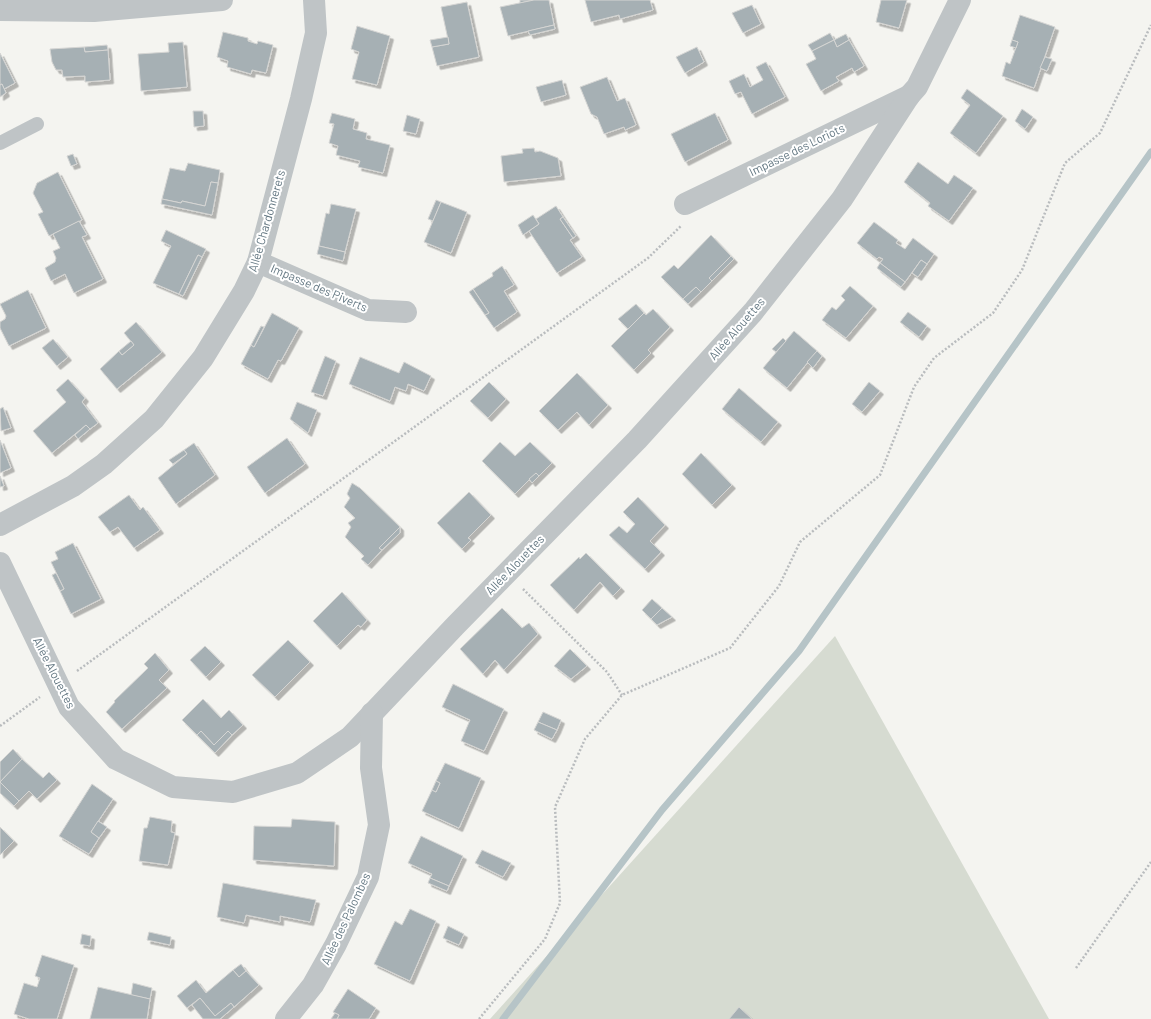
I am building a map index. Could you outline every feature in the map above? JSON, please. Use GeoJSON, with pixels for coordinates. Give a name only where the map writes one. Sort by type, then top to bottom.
{"type":"FeatureCollection","features":[{"type":"Feature","properties":{"kind":"street"},"geometry":{"type":"LineString","coordinates":[[0,10],[94,11],[222,0]]}},
{"type":"Feature","properties":{"kind":"street","name":"Allée Chardonnerets"},"geometry":{"type":"LineString","coordinates":[[0,525],[73,486],[104,464],[154,419],[203,358],[244,291],[258,262],[301,99],[316,33],[314,0]]}},
{"type":"Feature","properties":{"kind":"street","name":"Allée Alouettes"},"geometry":{"type":"LineString","coordinates":[[0,562],[69,707],[116,759],[173,787],[233,792],[297,773],[350,737],[637,440],[753,312],[842,199],[909,96],[917,87],[960,0]]}},
{"type":"Feature","properties":{"kind":"street","name":"Impasse des Loriots"},"geometry":{"type":"LineString","coordinates":[[685,213],[909,96]]}},
{"type":"Feature","properties":{"kind":"street","name":"Impasse des Piverts"},"geometry":{"type":"LineString","coordinates":[[258,262],[368,310],[406,312]]}},
{"type":"Feature","properties":{"kind":"street","name":"Allée des Palombes"},"geometry":{"type":"LineString","coordinates":[[286,1019],[317,978],[336,944],[368,877],[379,825],[371,768],[372,713]]}},
{"type":"Feature","properties":{"kind":"lane"},"geometry":{"type":"LineString","coordinates":[[0,143],[37,124]]}},
{"type":"Feature","properties":{"kind":"path"},"geometry":{"type":"LineString","coordinates":[[480,1019],[545,939],[560,903],[556,807],[585,739],[622,695],[730,648],[779,586],[800,542],[880,475],[914,387],[934,358],[993,314],[1022,270],[1065,163],[1100,133],[1151,25]]}},
{"type":"Feature","properties":{"kind":"path"},"geometry":{"type":"LineString","coordinates":[[0,726],[648,258],[685,213]]}},
{"type":"Feature","properties":{"kind":"path"},"geometry":{"type":"LineString","coordinates":[[507,573],[608,672],[622,695]]}},
{"type":"Feature","properties":{"kind":"path"},"geometry":{"type":"LineString","coordinates":[[1076,968],[1151,862]]}},
{"type":"Feature","properties":{"kind":"shaded area"},"geometry":{"type":"Polygon","coordinates":[[[835,636],[1049,1019],[490,1019],[835,636]]]}},
{"type":"Feature","properties":{"kind":"building"},"geometry":{"type":"Polygon","coordinates":[[[520,0],[534,0],[520,3],[520,0]]]}},
{"type":"Feature","properties":{"kind":"building"},"geometry":{"type":"Polygon","coordinates":[[[534,0],[549,0],[554,25],[508,36],[500,7],[534,0]]]}},
{"type":"Feature","properties":{"kind":"building"},"geometry":{"type":"Polygon","coordinates":[[[585,0],[650,0],[653,10],[620,19],[619,15],[591,22],[585,0]]]}},
{"type":"Feature","properties":{"kind":"building"},"geometry":{"type":"Polygon","coordinates":[[[881,0],[907,0],[899,28],[876,22],[881,0]]]}},
{"type":"Feature","properties":{"kind":"building"},"geometry":{"type":"Polygon","coordinates":[[[467,2],[479,57],[437,66],[432,47],[449,44],[441,7],[467,2]]]}},
{"type":"Feature","properties":{"kind":"building"},"geometry":{"type":"Polygon","coordinates":[[[752,5],[761,24],[743,33],[732,13],[752,5]]]}},
{"type":"Feature","properties":{"kind":"building"},"geometry":{"type":"Polygon","coordinates":[[[1020,15],[1055,27],[1034,88],[1002,76],[1006,62],[1010,64],[1018,42],[1012,40],[1020,15]]]}},
{"type":"Feature","properties":{"kind":"building"},"geometry":{"type":"Polygon","coordinates":[[[554,25],[555,29],[530,35],[528,31],[554,25]]]}},
{"type":"Feature","properties":{"kind":"building"},"geometry":{"type":"Polygon","coordinates":[[[357,26],[390,36],[377,85],[352,79],[359,52],[351,49],[357,26]]]}},
{"type":"Feature","properties":{"kind":"building"},"geometry":{"type":"Polygon","coordinates":[[[223,32],[248,38],[248,41],[257,44],[258,41],[273,45],[266,73],[252,70],[251,74],[227,67],[228,61],[217,57],[223,32]]]}},
{"type":"Feature","properties":{"kind":"building"},"geometry":{"type":"Polygon","coordinates":[[[830,33],[834,40],[812,51],[808,45],[830,33]]]}},
{"type":"Feature","properties":{"kind":"building"},"geometry":{"type":"Polygon","coordinates":[[[846,34],[849,40],[837,47],[834,40],[846,34]]]}},
{"type":"Feature","properties":{"kind":"building"},"geometry":{"type":"Polygon","coordinates":[[[448,37],[449,44],[432,47],[430,40],[448,37]]]}},
{"type":"Feature","properties":{"kind":"building"},"geometry":{"type":"Polygon","coordinates":[[[834,40],[837,47],[849,40],[864,66],[854,72],[852,68],[836,77],[839,81],[821,91],[806,64],[816,59],[812,51],[834,40]]]}},
{"type":"Feature","properties":{"kind":"building"},"geometry":{"type":"Polygon","coordinates":[[[1012,40],[1018,42],[1016,48],[1010,46],[1012,40]]]}},
{"type":"Feature","properties":{"kind":"building"},"geometry":{"type":"Polygon","coordinates":[[[183,42],[187,87],[141,91],[138,54],[169,52],[168,43],[183,42]]]}},
{"type":"Feature","properties":{"kind":"building"},"geometry":{"type":"Polygon","coordinates":[[[107,45],[108,50],[85,52],[84,47],[107,45]]]}},
{"type":"Feature","properties":{"kind":"building"},"geometry":{"type":"Polygon","coordinates":[[[84,47],[85,52],[108,50],[110,80],[85,82],[85,76],[63,77],[62,70],[56,70],[52,62],[50,49],[84,47]]]}},
{"type":"Feature","properties":{"kind":"building"},"geometry":{"type":"Polygon","coordinates":[[[697,47],[704,62],[685,73],[676,57],[697,47]]]}},
{"type":"Feature","properties":{"kind":"building"},"geometry":{"type":"Polygon","coordinates":[[[0,53],[15,83],[4,89],[2,84],[0,85],[0,53]]]}},
{"type":"Feature","properties":{"kind":"building"},"geometry":{"type":"Polygon","coordinates":[[[1045,57],[1052,59],[1047,71],[1040,68],[1045,57]]]}},
{"type":"Feature","properties":{"kind":"building"},"geometry":{"type":"Polygon","coordinates":[[[766,62],[785,97],[752,114],[741,92],[735,94],[729,81],[744,74],[750,87],[763,80],[756,67],[766,62]]]}},
{"type":"Feature","properties":{"kind":"building"},"geometry":{"type":"Polygon","coordinates":[[[607,77],[617,101],[625,98],[636,125],[625,130],[624,127],[604,134],[597,117],[591,114],[580,87],[607,77]]]}},
{"type":"Feature","properties":{"kind":"building"},"geometry":{"type":"Polygon","coordinates":[[[562,80],[566,95],[541,102],[536,87],[562,80]]]}},
{"type":"Feature","properties":{"kind":"building"},"geometry":{"type":"Polygon","coordinates":[[[2,84],[6,93],[0,97],[0,85],[2,84]]]}},
{"type":"Feature","properties":{"kind":"building"},"geometry":{"type":"Polygon","coordinates":[[[967,89],[1003,116],[976,153],[950,133],[970,105],[961,98],[967,89]]]}},
{"type":"Feature","properties":{"kind":"building"},"geometry":{"type":"Polygon","coordinates":[[[1022,109],[1033,117],[1025,129],[1015,121],[1022,109]]]}},
{"type":"Feature","properties":{"kind":"building"},"geometry":{"type":"Polygon","coordinates":[[[193,111],[203,111],[204,126],[194,127],[193,111]]]}},
{"type":"Feature","properties":{"kind":"building"},"geometry":{"type":"Polygon","coordinates":[[[332,113],[355,119],[353,129],[367,133],[366,139],[390,145],[383,173],[358,167],[360,161],[336,155],[338,146],[329,143],[334,124],[329,123],[332,113]]]}},
{"type":"Feature","properties":{"kind":"building"},"geometry":{"type":"Polygon","coordinates":[[[715,113],[728,140],[685,162],[671,134],[715,113]]]}},
{"type":"Feature","properties":{"kind":"building"},"geometry":{"type":"Polygon","coordinates":[[[407,115],[420,119],[416,134],[403,131],[407,115]]]}},
{"type":"Feature","properties":{"kind":"building"},"geometry":{"type":"Polygon","coordinates":[[[534,148],[535,152],[540,151],[558,158],[561,176],[504,182],[501,156],[523,153],[522,149],[534,148]]]}},
{"type":"Feature","properties":{"kind":"building"},"geometry":{"type":"Polygon","coordinates":[[[73,154],[77,164],[71,166],[67,156],[73,154]]]}},
{"type":"Feature","properties":{"kind":"building"},"geometry":{"type":"Polygon","coordinates":[[[918,162],[948,184],[954,175],[973,188],[949,221],[928,206],[930,203],[904,182],[918,162]]]}},
{"type":"Feature","properties":{"kind":"building"},"geometry":{"type":"Polygon","coordinates":[[[188,163],[220,170],[218,183],[211,182],[205,206],[182,201],[181,203],[162,199],[170,168],[185,171],[188,163]]]}},
{"type":"Feature","properties":{"kind":"building"},"geometry":{"type":"Polygon","coordinates":[[[58,172],[82,220],[49,236],[38,214],[43,212],[33,193],[37,183],[58,172]]]}},
{"type":"Feature","properties":{"kind":"building"},"geometry":{"type":"Polygon","coordinates":[[[211,182],[218,183],[212,215],[161,204],[162,199],[181,203],[182,201],[205,206],[211,182]]]}},
{"type":"Feature","properties":{"kind":"building"},"geometry":{"type":"Polygon","coordinates":[[[436,200],[441,202],[433,221],[428,219],[436,200]]]}},
{"type":"Feature","properties":{"kind":"building"},"geometry":{"type":"Polygon","coordinates":[[[441,202],[467,212],[451,253],[424,242],[441,202]]]}},
{"type":"Feature","properties":{"kind":"building"},"geometry":{"type":"Polygon","coordinates":[[[331,204],[356,209],[345,252],[319,246],[326,213],[329,214],[331,204]]]}},
{"type":"Feature","properties":{"kind":"building"},"geometry":{"type":"Polygon","coordinates":[[[556,206],[563,217],[560,219],[573,238],[570,240],[582,257],[557,273],[529,231],[539,224],[536,219],[556,206]]]}},
{"type":"Feature","properties":{"kind":"building"},"geometry":{"type":"Polygon","coordinates":[[[533,215],[539,224],[523,235],[518,225],[533,215]]]}},
{"type":"Feature","properties":{"kind":"building"},"geometry":{"type":"Polygon","coordinates":[[[563,217],[576,236],[573,238],[560,219],[563,217]]]}},
{"type":"Feature","properties":{"kind":"building"},"geometry":{"type":"Polygon","coordinates":[[[79,221],[87,235],[82,237],[103,279],[74,293],[65,274],[51,281],[45,268],[55,262],[56,258],[53,251],[60,248],[53,234],[79,221]]]}},
{"type":"Feature","properties":{"kind":"building"},"geometry":{"type":"Polygon","coordinates":[[[874,222],[898,240],[896,243],[905,249],[913,238],[934,254],[927,264],[921,260],[905,282],[880,263],[883,259],[879,257],[877,259],[857,243],[874,222]]]}},
{"type":"Feature","properties":{"kind":"building"},"geometry":{"type":"Polygon","coordinates":[[[166,230],[206,249],[202,257],[198,255],[179,294],[153,283],[171,246],[161,241],[166,230]]]}},
{"type":"Feature","properties":{"kind":"building"},"geometry":{"type":"Polygon","coordinates":[[[711,235],[731,256],[709,278],[712,281],[701,292],[696,287],[683,299],[661,277],[674,265],[678,269],[711,235]]]}},
{"type":"Feature","properties":{"kind":"building"},"geometry":{"type":"Polygon","coordinates":[[[319,246],[345,252],[343,261],[317,254],[319,246]]]}},
{"type":"Feature","properties":{"kind":"building"},"geometry":{"type":"Polygon","coordinates":[[[198,255],[202,257],[183,296],[179,294],[198,255]]]}},
{"type":"Feature","properties":{"kind":"building"},"geometry":{"type":"Polygon","coordinates":[[[731,256],[734,259],[712,281],[709,278],[731,256]]]}},
{"type":"Feature","properties":{"kind":"building"},"geometry":{"type":"Polygon","coordinates":[[[921,260],[927,264],[918,277],[912,273],[921,260]]]}},
{"type":"Feature","properties":{"kind":"building"},"geometry":{"type":"Polygon","coordinates":[[[880,263],[905,282],[901,287],[877,268],[880,263]]]}},
{"type":"Feature","properties":{"kind":"building"},"geometry":{"type":"Polygon","coordinates":[[[502,266],[514,285],[504,291],[517,312],[494,328],[485,315],[489,313],[473,289],[493,276],[492,273],[502,266]]]}},
{"type":"Feature","properties":{"kind":"building"},"geometry":{"type":"Polygon","coordinates":[[[850,286],[873,306],[846,338],[822,320],[832,307],[836,310],[845,300],[841,296],[850,286]]]}},
{"type":"Feature","properties":{"kind":"building"},"geometry":{"type":"Polygon","coordinates":[[[696,287],[701,292],[688,304],[683,299],[696,287]]]}},
{"type":"Feature","properties":{"kind":"building"},"geometry":{"type":"Polygon","coordinates":[[[473,289],[489,313],[485,315],[469,292],[473,289]]]}},
{"type":"Feature","properties":{"kind":"building"},"geometry":{"type":"Polygon","coordinates":[[[28,290],[46,328],[9,346],[0,328],[0,322],[5,319],[6,316],[0,304],[28,290]]]}},
{"type":"Feature","properties":{"kind":"building"},"geometry":{"type":"Polygon","coordinates":[[[636,304],[644,313],[628,329],[618,319],[636,304]]]}},
{"type":"Feature","properties":{"kind":"building"},"geometry":{"type":"Polygon","coordinates":[[[653,309],[670,327],[648,350],[651,353],[634,370],[611,346],[644,313],[646,315],[653,309]]]}},
{"type":"Feature","properties":{"kind":"building"},"geometry":{"type":"Polygon","coordinates":[[[908,312],[927,326],[919,337],[900,322],[908,312]]]}},
{"type":"Feature","properties":{"kind":"building"},"geometry":{"type":"Polygon","coordinates":[[[272,313],[299,328],[281,361],[278,360],[268,379],[241,364],[251,345],[254,347],[272,313]]]}},
{"type":"Feature","properties":{"kind":"building"},"geometry":{"type":"Polygon","coordinates":[[[136,322],[162,352],[117,389],[100,369],[119,351],[122,355],[134,345],[124,333],[136,322]]]}},
{"type":"Feature","properties":{"kind":"building"},"geometry":{"type":"Polygon","coordinates":[[[261,326],[264,327],[254,347],[251,345],[261,326]]]}},
{"type":"Feature","properties":{"kind":"building"},"geometry":{"type":"Polygon","coordinates":[[[794,331],[817,351],[787,388],[763,368],[794,331]]]}},
{"type":"Feature","properties":{"kind":"building"},"geometry":{"type":"Polygon","coordinates":[[[783,338],[786,341],[776,352],[772,349],[783,338]]]}},
{"type":"Feature","properties":{"kind":"building"},"geometry":{"type":"Polygon","coordinates":[[[53,339],[68,357],[57,366],[42,348],[53,339]]]}},
{"type":"Feature","properties":{"kind":"building"},"geometry":{"type":"Polygon","coordinates":[[[131,341],[134,345],[122,355],[119,351],[131,341]]]}},
{"type":"Feature","properties":{"kind":"building"},"geometry":{"type":"Polygon","coordinates":[[[817,351],[822,356],[813,368],[807,362],[817,351]]]}},
{"type":"Feature","properties":{"kind":"building"},"geometry":{"type":"Polygon","coordinates":[[[325,356],[336,361],[323,396],[311,392],[325,356]]]}},
{"type":"Feature","properties":{"kind":"building"},"geometry":{"type":"Polygon","coordinates":[[[360,357],[399,373],[404,362],[431,376],[424,391],[408,384],[406,391],[395,387],[390,401],[349,384],[360,357]]]}},
{"type":"Feature","properties":{"kind":"building"},"geometry":{"type":"Polygon","coordinates":[[[577,373],[608,405],[589,425],[577,412],[558,430],[539,411],[577,373]]]}},
{"type":"Feature","properties":{"kind":"building"},"geometry":{"type":"Polygon","coordinates":[[[68,379],[85,398],[82,402],[98,423],[90,429],[86,425],[52,453],[33,431],[66,402],[56,390],[68,379]]]}},
{"type":"Feature","properties":{"kind":"building"},"geometry":{"type":"Polygon","coordinates":[[[489,382],[506,399],[488,418],[470,401],[489,382]]]}},
{"type":"Feature","properties":{"kind":"building"},"geometry":{"type":"Polygon","coordinates":[[[869,382],[880,391],[862,412],[852,404],[869,382]]]}},
{"type":"Feature","properties":{"kind":"building"},"geometry":{"type":"Polygon","coordinates":[[[739,388],[778,422],[761,442],[722,409],[739,388]]]}},
{"type":"Feature","properties":{"kind":"building"},"geometry":{"type":"Polygon","coordinates":[[[297,402],[317,410],[308,433],[290,419],[297,402]]]}},
{"type":"Feature","properties":{"kind":"building"},"geometry":{"type":"Polygon","coordinates":[[[3,407],[11,428],[1,431],[0,409],[3,407]]]}},
{"type":"Feature","properties":{"kind":"building"},"geometry":{"type":"Polygon","coordinates":[[[86,425],[90,429],[78,439],[75,435],[86,425]]]}},
{"type":"Feature","properties":{"kind":"building"},"geometry":{"type":"Polygon","coordinates":[[[287,438],[305,464],[265,493],[247,467],[287,438]]]}},
{"type":"Feature","properties":{"kind":"building"},"geometry":{"type":"Polygon","coordinates":[[[0,440],[11,468],[0,473],[0,440]]]}},
{"type":"Feature","properties":{"kind":"building"},"geometry":{"type":"Polygon","coordinates":[[[500,442],[515,456],[530,442],[552,463],[539,476],[536,473],[515,494],[482,461],[500,442]]]}},
{"type":"Feature","properties":{"kind":"building"},"geometry":{"type":"Polygon","coordinates":[[[194,443],[215,475],[176,504],[158,478],[187,454],[184,450],[194,443]]]}},
{"type":"Feature","properties":{"kind":"building"},"geometry":{"type":"Polygon","coordinates":[[[184,450],[187,454],[173,464],[169,460],[184,450]]]}},
{"type":"Feature","properties":{"kind":"building"},"geometry":{"type":"Polygon","coordinates":[[[701,453],[732,485],[712,505],[682,474],[701,453]]]}},
{"type":"Feature","properties":{"kind":"building"},"geometry":{"type":"Polygon","coordinates":[[[536,473],[539,476],[532,483],[529,479],[536,473]]]}},
{"type":"Feature","properties":{"kind":"building"},"geometry":{"type":"Polygon","coordinates":[[[0,476],[4,486],[0,487],[0,476]]]}},
{"type":"Feature","properties":{"kind":"building"},"geometry":{"type":"Polygon","coordinates":[[[352,483],[360,488],[400,527],[379,548],[382,550],[368,565],[361,559],[364,556],[345,537],[351,527],[348,523],[355,518],[344,507],[350,498],[347,494],[352,483]]]}},
{"type":"Feature","properties":{"kind":"building"},"geometry":{"type":"Polygon","coordinates":[[[469,492],[491,515],[468,538],[471,540],[462,549],[437,523],[469,492]]]}},
{"type":"Feature","properties":{"kind":"building"},"geometry":{"type":"Polygon","coordinates":[[[129,495],[140,510],[143,507],[160,530],[134,548],[118,527],[110,532],[98,517],[129,495]]]}},
{"type":"Feature","properties":{"kind":"building"},"geometry":{"type":"Polygon","coordinates":[[[638,497],[665,525],[650,541],[661,552],[645,569],[609,535],[619,526],[627,533],[635,524],[623,512],[638,497]]]}},
{"type":"Feature","properties":{"kind":"building"},"geometry":{"type":"Polygon","coordinates":[[[400,527],[400,533],[382,550],[379,548],[400,527]]]}},
{"type":"Feature","properties":{"kind":"building"},"geometry":{"type":"Polygon","coordinates":[[[73,543],[101,599],[71,614],[60,591],[64,589],[51,562],[58,559],[55,552],[73,543]]]}},
{"type":"Feature","properties":{"kind":"building"},"geometry":{"type":"Polygon","coordinates":[[[586,553],[621,588],[613,596],[600,582],[574,610],[550,585],[579,557],[580,559],[586,553]]]}},
{"type":"Feature","properties":{"kind":"building"},"geometry":{"type":"Polygon","coordinates":[[[56,573],[64,589],[60,591],[52,575],[56,573]]]}},
{"type":"Feature","properties":{"kind":"building"},"geometry":{"type":"Polygon","coordinates":[[[342,592],[367,620],[361,627],[358,625],[337,646],[313,621],[342,592]]]}},
{"type":"Feature","properties":{"kind":"building"},"geometry":{"type":"Polygon","coordinates":[[[652,599],[662,608],[651,619],[642,610],[652,599]]]}},
{"type":"Feature","properties":{"kind":"building"},"geometry":{"type":"Polygon","coordinates":[[[502,608],[522,628],[529,623],[538,634],[504,670],[495,660],[483,674],[460,649],[502,608]]]}},
{"type":"Feature","properties":{"kind":"building"},"geometry":{"type":"Polygon","coordinates":[[[662,608],[672,617],[657,625],[651,619],[662,608]]]}},
{"type":"Feature","properties":{"kind":"building"},"geometry":{"type":"Polygon","coordinates":[[[288,640],[310,662],[275,697],[252,675],[288,640]]]}},
{"type":"Feature","properties":{"kind":"building"},"geometry":{"type":"Polygon","coordinates":[[[205,646],[221,662],[206,677],[190,660],[205,646]]]}},
{"type":"Feature","properties":{"kind":"building"},"geometry":{"type":"Polygon","coordinates":[[[570,649],[587,666],[571,679],[554,666],[570,649]]]}},
{"type":"Feature","properties":{"kind":"building"},"geometry":{"type":"Polygon","coordinates":[[[155,653],[169,670],[159,680],[167,688],[122,729],[106,712],[115,702],[114,701],[148,668],[144,664],[155,653]]]}},
{"type":"Feature","properties":{"kind":"building"},"geometry":{"type":"Polygon","coordinates":[[[453,684],[504,709],[484,751],[461,741],[470,720],[442,707],[453,684]]]}},
{"type":"Feature","properties":{"kind":"building"},"geometry":{"type":"Polygon","coordinates":[[[203,699],[221,718],[229,710],[243,725],[232,735],[228,731],[214,745],[201,731],[197,735],[182,720],[203,699]]]}},
{"type":"Feature","properties":{"kind":"building"},"geometry":{"type":"Polygon","coordinates":[[[543,712],[561,720],[557,730],[538,722],[543,712]]]}},
{"type":"Feature","properties":{"kind":"building"},"geometry":{"type":"Polygon","coordinates":[[[538,722],[557,730],[552,739],[534,730],[538,722]]]}},
{"type":"Feature","properties":{"kind":"building"},"geometry":{"type":"Polygon","coordinates":[[[201,731],[214,745],[228,731],[232,735],[215,753],[197,735],[201,731]]]}},
{"type":"Feature","properties":{"kind":"building"},"geometry":{"type":"Polygon","coordinates":[[[13,749],[22,759],[0,782],[0,762],[13,749]]]}},
{"type":"Feature","properties":{"kind":"building"},"geometry":{"type":"Polygon","coordinates":[[[22,759],[43,778],[49,772],[57,780],[37,799],[29,791],[19,801],[0,782],[22,759]]]}},
{"type":"Feature","properties":{"kind":"building"},"geometry":{"type":"Polygon","coordinates":[[[445,763],[481,778],[459,828],[422,811],[432,790],[436,792],[440,783],[436,781],[445,763]]]}},
{"type":"Feature","properties":{"kind":"building"},"geometry":{"type":"Polygon","coordinates":[[[436,781],[440,783],[436,792],[432,790],[436,781]]]}},
{"type":"Feature","properties":{"kind":"building"},"geometry":{"type":"Polygon","coordinates":[[[0,782],[19,801],[14,806],[0,793],[0,782]]]}},
{"type":"Feature","properties":{"kind":"building"},"geometry":{"type":"Polygon","coordinates":[[[92,784],[113,799],[91,832],[99,838],[89,854],[59,836],[92,784]]]}},
{"type":"Feature","properties":{"kind":"building"},"geometry":{"type":"Polygon","coordinates":[[[150,817],[172,821],[171,832],[175,833],[168,865],[139,861],[144,828],[147,828],[150,817]]]}},
{"type":"Feature","properties":{"kind":"building"},"geometry":{"type":"Polygon","coordinates":[[[292,819],[335,822],[334,866],[253,860],[254,826],[291,827],[292,819]]]}},
{"type":"Feature","properties":{"kind":"building"},"geometry":{"type":"Polygon","coordinates":[[[98,821],[107,827],[99,838],[91,832],[98,821]]]}},
{"type":"Feature","properties":{"kind":"building"},"geometry":{"type":"Polygon","coordinates":[[[0,827],[14,841],[0,855],[0,827]]]}},
{"type":"Feature","properties":{"kind":"building"},"geometry":{"type":"Polygon","coordinates":[[[421,836],[463,856],[449,886],[430,878],[432,874],[408,863],[421,836]]]}},
{"type":"Feature","properties":{"kind":"building"},"geometry":{"type":"Polygon","coordinates":[[[482,850],[511,863],[503,877],[475,863],[482,850]]]}},
{"type":"Feature","properties":{"kind":"building"},"geometry":{"type":"Polygon","coordinates":[[[430,878],[449,886],[447,891],[428,883],[430,878]]]}},
{"type":"Feature","properties":{"kind":"building"},"geometry":{"type":"Polygon","coordinates":[[[223,883],[316,900],[310,922],[280,916],[280,922],[246,915],[244,923],[217,917],[223,883]]]}},
{"type":"Feature","properties":{"kind":"building"},"geometry":{"type":"Polygon","coordinates":[[[410,909],[436,921],[410,981],[374,964],[395,921],[402,925],[410,909]]]}},
{"type":"Feature","properties":{"kind":"building"},"geometry":{"type":"Polygon","coordinates":[[[448,926],[464,934],[459,945],[443,938],[448,926]]]}},
{"type":"Feature","properties":{"kind":"building"},"geometry":{"type":"Polygon","coordinates":[[[149,932],[171,937],[170,945],[147,940],[149,932]]]}},
{"type":"Feature","properties":{"kind":"building"},"geometry":{"type":"Polygon","coordinates":[[[82,934],[91,936],[90,946],[80,944],[82,934]]]}},
{"type":"Feature","properties":{"kind":"building"},"geometry":{"type":"Polygon","coordinates":[[[42,955],[74,965],[57,1019],[29,1019],[14,1014],[24,983],[37,987],[40,978],[35,976],[42,955]]]}},
{"type":"Feature","properties":{"kind":"building"},"geometry":{"type":"Polygon","coordinates":[[[241,964],[246,971],[239,977],[233,970],[241,964]]]}},
{"type":"Feature","properties":{"kind":"building"},"geometry":{"type":"Polygon","coordinates":[[[233,970],[239,977],[246,971],[259,985],[234,1007],[231,1003],[215,1016],[200,998],[187,1008],[177,996],[196,980],[206,993],[233,970]]]}},
{"type":"Feature","properties":{"kind":"building"},"geometry":{"type":"Polygon","coordinates":[[[133,983],[152,988],[150,999],[131,995],[133,983]]]}},
{"type":"Feature","properties":{"kind":"building"},"geometry":{"type":"Polygon","coordinates":[[[98,987],[150,999],[147,1019],[90,1019],[98,987]]]}},
{"type":"Feature","properties":{"kind":"building"},"geometry":{"type":"Polygon","coordinates":[[[348,989],[376,1008],[369,1019],[337,1019],[339,1015],[333,1012],[348,989]]]}},
{"type":"Feature","properties":{"kind":"building"},"geometry":{"type":"Polygon","coordinates":[[[200,998],[215,1016],[231,1003],[234,1007],[220,1019],[203,1019],[192,1005],[200,998]]]}},
{"type":"Feature","properties":{"kind":"building"},"geometry":{"type":"Polygon","coordinates":[[[739,1007],[752,1019],[729,1019],[739,1007]]]}},
{"type":"Feature","properties":{"kind":"building"},"geometry":{"type":"Polygon","coordinates":[[[335,1013],[339,1015],[337,1019],[331,1019],[335,1013]]]}},
{"type":"Feature","properties":{"kind":"waterway"},"geometry":{"type":"LineString","coordinates":[[503,1019],[662,810],[799,651],[1151,152]]}}]}
